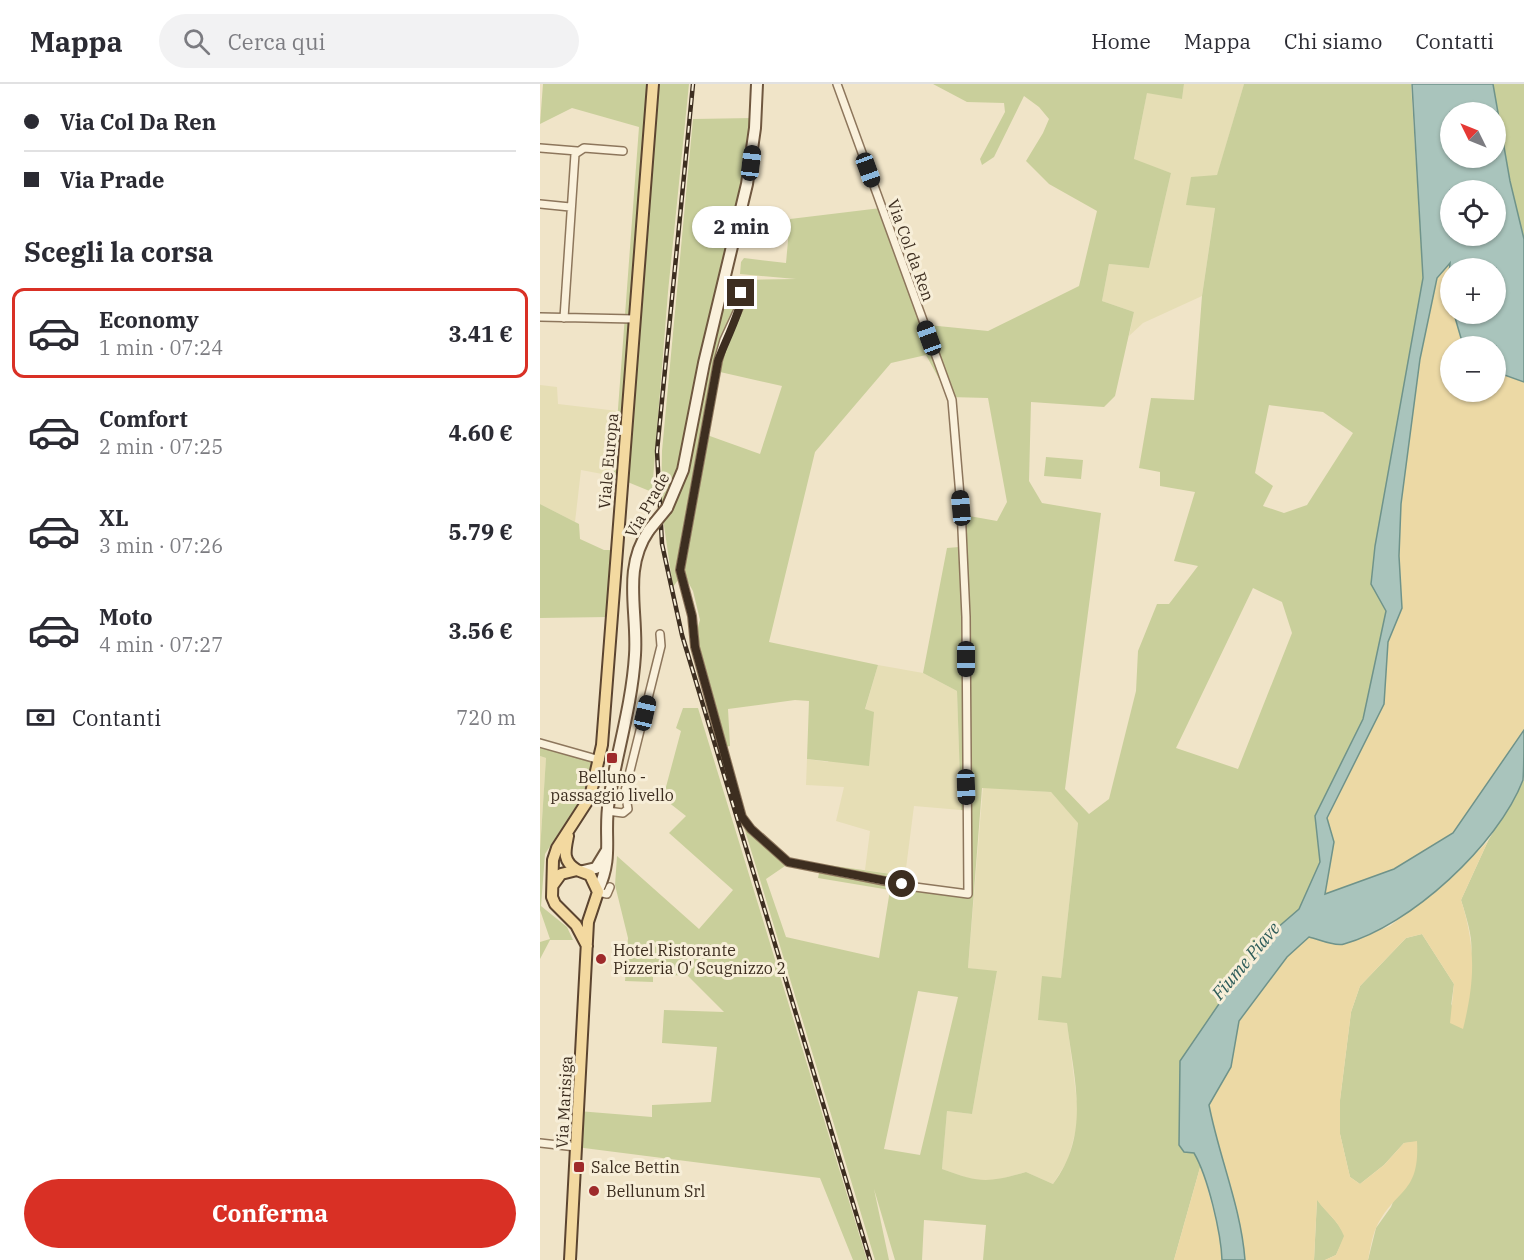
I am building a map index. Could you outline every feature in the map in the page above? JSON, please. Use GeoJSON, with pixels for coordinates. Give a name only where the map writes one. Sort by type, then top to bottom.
{"type":"FeatureCollection","features":[{"type":"Feature","properties":{"kind":"main road","name":"Viale Europa"},"geometry":{"type":"LineString","coordinates":[[552,889],[553,860],[557,848],[569,833],[590,797],[600,760],[653,84]]}},
{"type":"Feature","properties":{"kind":"main road","name":"Via Prade"},"geometry":{"type":"LineString","coordinates":[[598,891],[608,861],[608,811],[634,673],[632,570],[637,553],[649,530],[667,508],[683,470],[722,284],[751,163],[757,84]]}},
{"type":"Feature","properties":{"kind":"main road","name":"Viale Europa"},"geometry":{"type":"LineString","coordinates":[[569,833],[566,859],[580,870]]}},
{"type":"Feature","properties":{"kind":"main road"},"geometry":{"type":"LineString","coordinates":[[587,946],[576,925],[555,904],[552,889],[561,874],[596,868],[607,849]]}},
{"type":"Feature","properties":{"kind":"main road"},"geometry":{"type":"LineString","coordinates":[[580,870],[590,875],[598,891]]}},
{"type":"Feature","properties":{"kind":"main road","name":"Via Marisiga"},"geometry":{"type":"LineString","coordinates":[[570,1260],[587,946],[592,908],[598,891]]}},
{"type":"Feature","properties":{"kind":"main road"},"geometry":{"type":"LineString","coordinates":[[566,914],[580,915],[592,908]]}},
{"type":"Feature","properties":{"kind":"street","name":"Via Col da Ren"},"geometry":{"type":"LineString","coordinates":[[788,862],[848,875],[968,894],[966,617],[961,508],[952,400],[837,84]]}},
{"type":"Feature","properties":{"kind":"street"},"geometry":{"type":"LineString","coordinates":[[540,148],[623,151]]}},
{"type":"Feature","properties":{"kind":"street"},"geometry":{"type":"LineString","coordinates":[[564,318],[570,207],[574,158],[577,151]]}},
{"type":"Feature","properties":{"kind":"street"},"geometry":{"type":"LineString","coordinates":[[540,204],[570,207]]}},
{"type":"Feature","properties":{"kind":"street","name":"Via Prade"},"geometry":{"type":"LineString","coordinates":[[722,284],[737,290],[743,299],[724,340],[705,429],[680,570],[689,600],[695,647],[742,817],[751,829],[788,862]]}},
{"type":"Feature","properties":{"kind":"street"},"geometry":{"type":"LineString","coordinates":[[540,317],[634,319]]}},
{"type":"Feature","properties":{"kind":"street"},"geometry":{"type":"LineString","coordinates":[[608,811],[623,813],[628,809],[625,791],[659,657],[660,634]]}},
{"type":"Feature","properties":{"kind":"street"},"geometry":{"type":"LineString","coordinates":[[540,743],[600,760]]}},
{"type":"Feature","properties":{"kind":"street"},"geometry":{"type":"LineString","coordinates":[[598,891],[607,894],[610,886]]}},
{"type":"Feature","properties":{"kind":"street"},"geometry":{"type":"LineString","coordinates":[[540,1143],[576,1147]]}},
{"type":"Feature","properties":{"kind":"shaded area"},"geometry":{"type":"Polygon","coordinates":[[[1184,84],[1244,84],[1217,176],[1191,178],[1187,205],[1215,207],[1202,296],[1143,323],[1129,336],[1134,312],[1102,301],[1109,264],[1149,268],[1171,173],[1134,160],[1147,92],[1182,99],[1184,84]]]}},
{"type":"Feature","properties":{"kind":"shaded area"},"geometry":{"type":"Polygon","coordinates":[[[540,385],[557,387],[558,404],[618,411],[613,476],[581,470],[575,522],[540,504],[540,385]]]}},
{"type":"Feature","properties":{"kind":"shaded area"},"geometry":{"type":"Polygon","coordinates":[[[878,665],[923,673],[957,691],[961,810],[914,806],[905,876],[865,870],[870,831],[836,821],[844,787],[806,785],[807,759],[828,762],[865,710],[878,665]]]}},
{"type":"Feature","properties":{"kind":"shaded area"},"geometry":{"type":"Polygon","coordinates":[[[540,756],[546,758],[540,851],[540,756]]]}},
{"type":"Feature","properties":{"kind":"shaded area"},"geometry":{"type":"Polygon","coordinates":[[[983,787],[1051,792],[1078,822],[1061,979],[1038,1020],[1067,1022],[1079,1118],[1068,1160],[1053,1184],[1026,1172],[997,1180],[976,1181],[942,1169],[947,1111],[972,1114],[997,972],[968,968],[983,787]]]}},
{"type":"Feature","properties":{"kind":"green space"},"geometry":{"type":"Polygon","coordinates":[[[543,84],[689,84],[668,292],[652,492],[613,476],[639,127],[572,108],[540,124],[543,84]]]}},
{"type":"Feature","properties":{"kind":"green space"},"geometry":{"type":"Polygon","coordinates":[[[933,84],[1184,84],[1182,99],[1147,93],[1134,159],[1171,173],[1149,268],[1109,264],[1102,301],[1134,312],[1115,396],[1104,407],[1031,402],[1029,481],[1042,503],[1101,513],[1065,789],[1089,814],[1109,799],[1136,691],[1138,651],[1157,604],[1169,604],[1198,566],[1174,561],[1195,492],[1160,486],[1160,472],[1139,468],[1151,398],[1194,400],[1202,296],[1215,208],[1186,205],[1191,177],[1217,175],[1244,84],[1411,84],[1423,278],[1375,546],[1372,584],[1386,611],[1363,719],[1315,816],[1320,862],[1299,909],[1276,929],[1180,1122],[1179,1145],[1194,1152],[1201,1164],[1174,1260],[983,1260],[986,1225],[924,1220],[922,1260],[895,1260],[874,1189],[889,1260],[875,1260],[744,827],[785,866],[766,879],[786,937],[879,958],[890,890],[818,878],[821,864],[905,876],[931,891],[966,895],[968,811],[961,810],[957,691],[923,673],[947,548],[959,547],[958,514],[997,521],[1007,502],[988,398],[949,397],[926,355],[891,363],[815,452],[769,642],[878,665],[865,709],[874,712],[869,766],[807,759],[809,701],[795,700],[728,709],[730,746],[719,748],[691,649],[700,620],[693,591],[683,573],[673,587],[661,505],[662,451],[693,119],[753,118],[745,172],[719,280],[796,279],[740,274],[741,262],[744,258],[786,263],[790,219],[881,208],[928,325],[988,331],[1079,286],[1097,211],[1049,184],[1026,161],[1049,119],[1039,107],[1024,96],[994,157],[982,165],[980,159],[1005,112],[1004,103],[967,102],[933,84]],[[720,372],[707,435],[760,454],[782,386],[720,372]],[[1269,405],[1255,473],[1273,486],[1263,506],[1284,513],[1307,505],[1353,433],[1323,412],[1269,405]],[[1253,588],[1176,748],[1238,769],[1292,633],[1282,602],[1253,588]],[[982,788],[968,968],[997,971],[972,1114],[947,1111],[942,1169],[984,1180],[1026,1172],[1053,1184],[1065,1165],[1072,1146],[1076,1126],[1076,1086],[1067,1023],[1038,1020],[1042,976],[1061,978],[1078,823],[1051,792],[982,788]],[[918,991],[884,1149],[920,1155],[958,997],[918,991]]]}},
{"type":"Feature","properties":{"kind":"green space"},"geometry":{"type":"Polygon","coordinates":[[[1493,84],[1524,84],[1524,239],[1506,158],[1506,102],[1496,102],[1493,84]]]}},
{"type":"Feature","properties":{"kind":"green space"},"geometry":{"type":"Polygon","coordinates":[[[1046,457],[1083,460],[1081,479],[1044,476],[1046,457]]]}},
{"type":"Feature","properties":{"kind":"green space"},"geometry":{"type":"Polygon","coordinates":[[[540,504],[579,524],[580,539],[604,550],[614,550],[608,617],[540,618],[540,504]]]}},
{"type":"Feature","properties":{"kind":"green space"},"geometry":{"type":"Polygon","coordinates":[[[683,708],[698,708],[867,1260],[853,1260],[820,1178],[576,1147],[578,1111],[652,1117],[652,1105],[711,1102],[717,1047],[662,1043],[664,1010],[724,1012],[687,975],[653,976],[653,982],[625,981],[628,938],[615,885],[617,856],[699,929],[733,890],[669,833],[686,816],[663,798],[681,731],[676,728],[683,708]]]}},
{"type":"Feature","properties":{"kind":"green space"},"geometry":{"type":"Polygon","coordinates":[[[540,745],[593,762],[582,797],[545,854],[541,906],[567,927],[573,940],[550,940],[540,959],[540,942],[550,939],[540,910],[540,851],[546,758],[540,756],[540,745]]]}},
{"type":"Feature","properties":{"kind":"green space"},"geometry":{"type":"Polygon","coordinates":[[[1524,779],[1524,1260],[1368,1260],[1376,1228],[1391,1207],[1417,1142],[1404,1143],[1384,1165],[1360,1184],[1350,1177],[1340,1134],[1340,1100],[1351,1012],[1360,986],[1406,938],[1422,934],[1454,984],[1451,1006],[1465,976],[1471,954],[1470,932],[1461,900],[1488,841],[1524,779]]]}},
{"type":"Feature","properties":{"kind":"green space"},"geometry":{"type":"Polygon","coordinates":[[[1317,1199],[1339,1225],[1345,1236],[1336,1255],[1325,1260],[1314,1260],[1317,1199]]]}},
{"type":"Feature","properties":{"kind":"sand"},"geometry":{"type":"Polygon","coordinates":[[[1440,275],[1440,324],[1457,324],[1462,336],[1440,336],[1440,402],[1506,402],[1506,376],[1524,382],[1524,730],[1453,833],[1394,869],[1325,895],[1334,842],[1327,819],[1384,704],[1388,642],[1402,608],[1399,556],[1401,504],[1420,359],[1437,278],[1440,275]]]}},
{"type":"Feature","properties":{"kind":"sand"},"geometry":{"type":"Polygon","coordinates":[[[1488,841],[1461,900],[1469,933],[1472,964],[1470,995],[1463,1029],[1450,1023],[1454,984],[1422,934],[1406,938],[1360,986],[1351,1012],[1340,1100],[1340,1134],[1350,1177],[1360,1184],[1384,1165],[1404,1143],[1417,1141],[1415,1172],[1405,1190],[1383,1215],[1376,1228],[1368,1260],[1325,1260],[1336,1255],[1344,1236],[1335,1221],[1317,1200],[1314,1260],[1245,1260],[1239,1221],[1209,1105],[1231,1067],[1239,1021],[1287,957],[1309,936],[1342,945],[1390,926],[1455,874],[1488,841]]]}},
{"type":"Feature","properties":{"kind":"sand"},"geometry":{"type":"Polygon","coordinates":[[[1201,1164],[1221,1240],[1222,1260],[1174,1260],[1201,1164]]]}},
{"type":"Feature","properties":{"kind":"water"},"geometry":{"type":"Polygon","coordinates":[[[1412,84],[1493,84],[1496,102],[1440,102],[1440,168],[1506,168],[1506,158],[1524,239],[1524,382],[1506,376],[1506,336],[1460,336],[1457,324],[1506,324],[1506,258],[1440,258],[1440,275],[1437,278],[1420,359],[1401,504],[1399,556],[1402,608],[1388,642],[1384,704],[1327,818],[1334,842],[1325,894],[1394,869],[1453,833],[1524,730],[1523,780],[1511,805],[1494,831],[1449,880],[1396,920],[1370,934],[1340,945],[1309,937],[1287,957],[1239,1021],[1231,1067],[1209,1105],[1239,1221],[1245,1260],[1222,1260],[1216,1221],[1204,1176],[1194,1153],[1184,1152],[1179,1145],[1180,1061],[1236,979],[1276,929],[1299,909],[1320,862],[1315,816],[1363,719],[1386,611],[1371,584],[1375,546],[1423,278],[1412,84]]]}},
{"type":"Feature","properties":{"kind":"railway"},"geometry":{"type":"LineString","coordinates":[[693,84],[657,451],[662,544],[682,635],[870,1260]]}},
{"type":"Feature","properties":{"kind":"place","name":"Belluno - passaggio livello"},"geometry":{"type":"Point","coordinates":[612,758]}},
{"type":"Feature","properties":{"kind":"place","name":"Hotel Ristorante Pizzeria O' Scugnizzo 2"},"geometry":{"type":"Point","coordinates":[601,959]}},
{"type":"Feature","properties":{"kind":"place","name":"Salce Bettin"},"geometry":{"type":"Point","coordinates":[579,1167]}},
{"type":"Feature","properties":{"kind":"place","name":"Bellunum Srl"},"geometry":{"type":"Point","coordinates":[594,1191]}},
{"type":"Feature","properties":{"kind":"route"},"geometry":{"type":"LineString","coordinates":[[741,293],[742,303],[724,340],[718,361],[680,570],[692,616],[695,647],[742,817],[751,829],[788,862],[902,884]]}},
{"type":"Feature","properties":{"kind":"water label","name":"Fiume Piave"},"geometry":{"type":"Point","coordinates":[1246,961]}}]}
